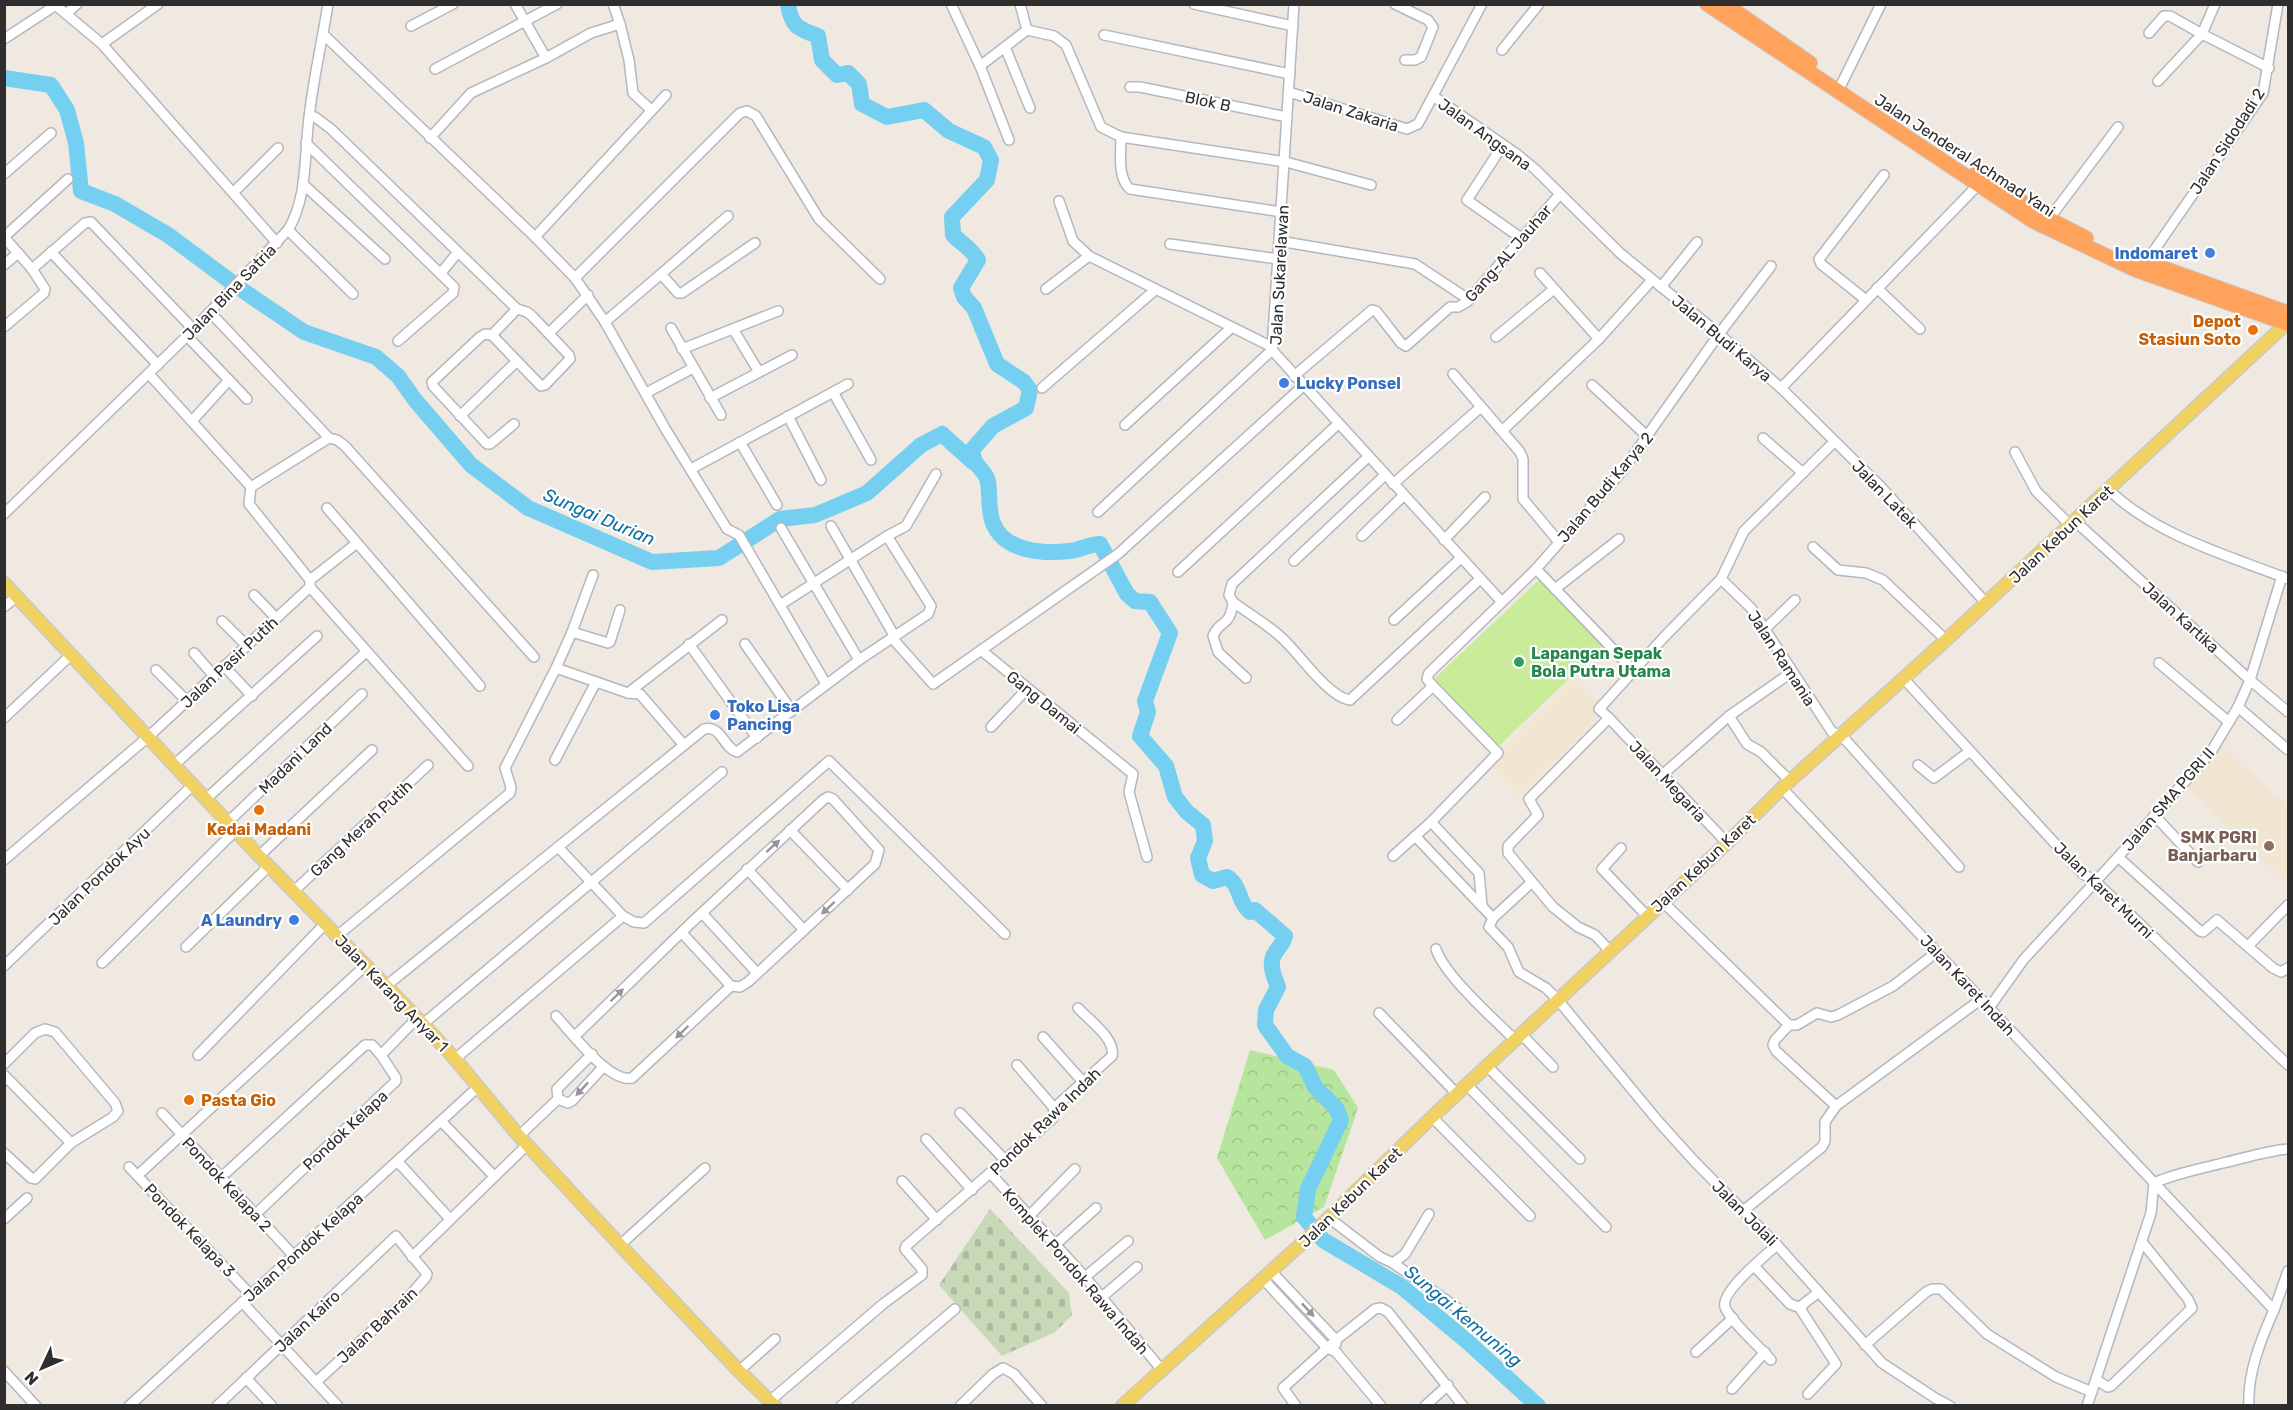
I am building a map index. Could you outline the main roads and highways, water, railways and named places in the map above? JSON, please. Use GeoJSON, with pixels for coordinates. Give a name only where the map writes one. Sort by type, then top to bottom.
{"type":"FeatureCollection","features":[{"type":"Feature","properties":{"kind":"highway","name":"Jalan Jenderal Achmad Yani"},"geometry":{"type":"LineString","coordinates":[[1725,4],[1841,85],[2049,219],[2144,265],[2166,270],[2288,320]]}},
{"type":"Feature","properties":{"kind":"highway","name":"Jalan Jenderal Achmad Yani"},"geometry":{"type":"LineString","coordinates":[[1709,5],[2033,221],[2113,260],[2160,279],[2288,320]]}},
{"type":"Feature","properties":{"kind":"main road","name":"Jalan Kebun Karet"},"geometry":{"type":"LineString","coordinates":[[1122,1406],[1311,1235],[1457,1094],[1786,785],[2109,490],[2288,320]]}},
{"type":"Feature","properties":{"kind":"main road","name":"Jalan Karang Anyar 1"},"geometry":{"type":"LineString","coordinates":[[4,583],[259,856],[455,1059],[523,1140],[620,1245],[739,1371],[773,1403]]}},
{"type":"Feature","properties":{"kind":"waterway","name":"Sungai Kemuning"},"geometry":{"type":"LineString","coordinates":[[788,4],[791,17],[797,26],[818,36],[822,60],[837,75],[848,73],[859,84],[862,104],[887,117],[924,110],[949,131],[984,147],[991,160],[987,180],[952,217],[953,235],[978,260],[961,288],[964,297],[974,308],[997,364],[1024,382],[1030,390],[1026,408],[993,426],[972,450],[977,465],[987,478],[991,518],[998,533],[1006,540],[1026,549],[1059,552],[1100,544],[1127,594],[1135,601],[1150,602],[1170,633],[1145,701],[1148,712],[1140,736],[1166,766],[1175,797],[1187,812],[1203,825],[1205,841],[1198,858],[1202,875],[1213,881],[1227,877],[1235,885],[1246,908],[1250,912],[1255,910],[1285,936],[1272,961],[1272,970],[1278,987],[1266,1010],[1265,1025],[1287,1056],[1305,1066],[1315,1087],[1336,1108],[1341,1120],[1308,1189],[1304,1217],[1323,1240],[1402,1287],[1469,1343],[1538,1406]]}},
{"type":"Feature","properties":{"kind":"waterway","name":"Sungai Durian"},"geometry":{"type":"LineString","coordinates":[[4,78],[51,85],[67,110],[76,143],[81,191],[115,204],[168,235],[230,281]]}},
{"type":"Feature","properties":{"kind":"waterway","name":"Sungai Durian"},"geometry":{"type":"LineString","coordinates":[[242,290],[304,332],[376,357],[398,376],[415,400],[471,465],[528,508],[652,562],[719,558],[780,519],[815,515],[867,493],[921,445],[942,434],[973,462]]}},
{"type":"Feature","properties":{"kind":"place","name":"Indomaret"},"geometry":{"type":"Point","coordinates":[2210,253]}},
{"type":"Feature","properties":{"kind":"place","name":"Depot Stasiun Soto"},"geometry":{"type":"Point","coordinates":[2253,330]}},
{"type":"Feature","properties":{"kind":"place","name":"Lucky Ponsel"},"geometry":{"type":"Point","coordinates":[1284,383]}},
{"type":"Feature","properties":{"kind":"place","name":"Lapangan Sepak Bola Putra Utama"},"geometry":{"type":"Point","coordinates":[1519,662]}},
{"type":"Feature","properties":{"kind":"place","name":"Toko Lisa Pancing"},"geometry":{"type":"Point","coordinates":[715,715]}},
{"type":"Feature","properties":{"kind":"place","name":"Kedai Madani"},"geometry":{"type":"Point","coordinates":[259,810]}},
{"type":"Feature","properties":{"kind":"place","name":"SMK PGRI Banjarbaru"},"geometry":{"type":"Point","coordinates":[2269,846]}},
{"type":"Feature","properties":{"kind":"place","name":"A Laundry"},"geometry":{"type":"Point","coordinates":[294,920]}},
{"type":"Feature","properties":{"kind":"place","name":"Pasta Gio"},"geometry":{"type":"Point","coordinates":[189,1100]}}]}
